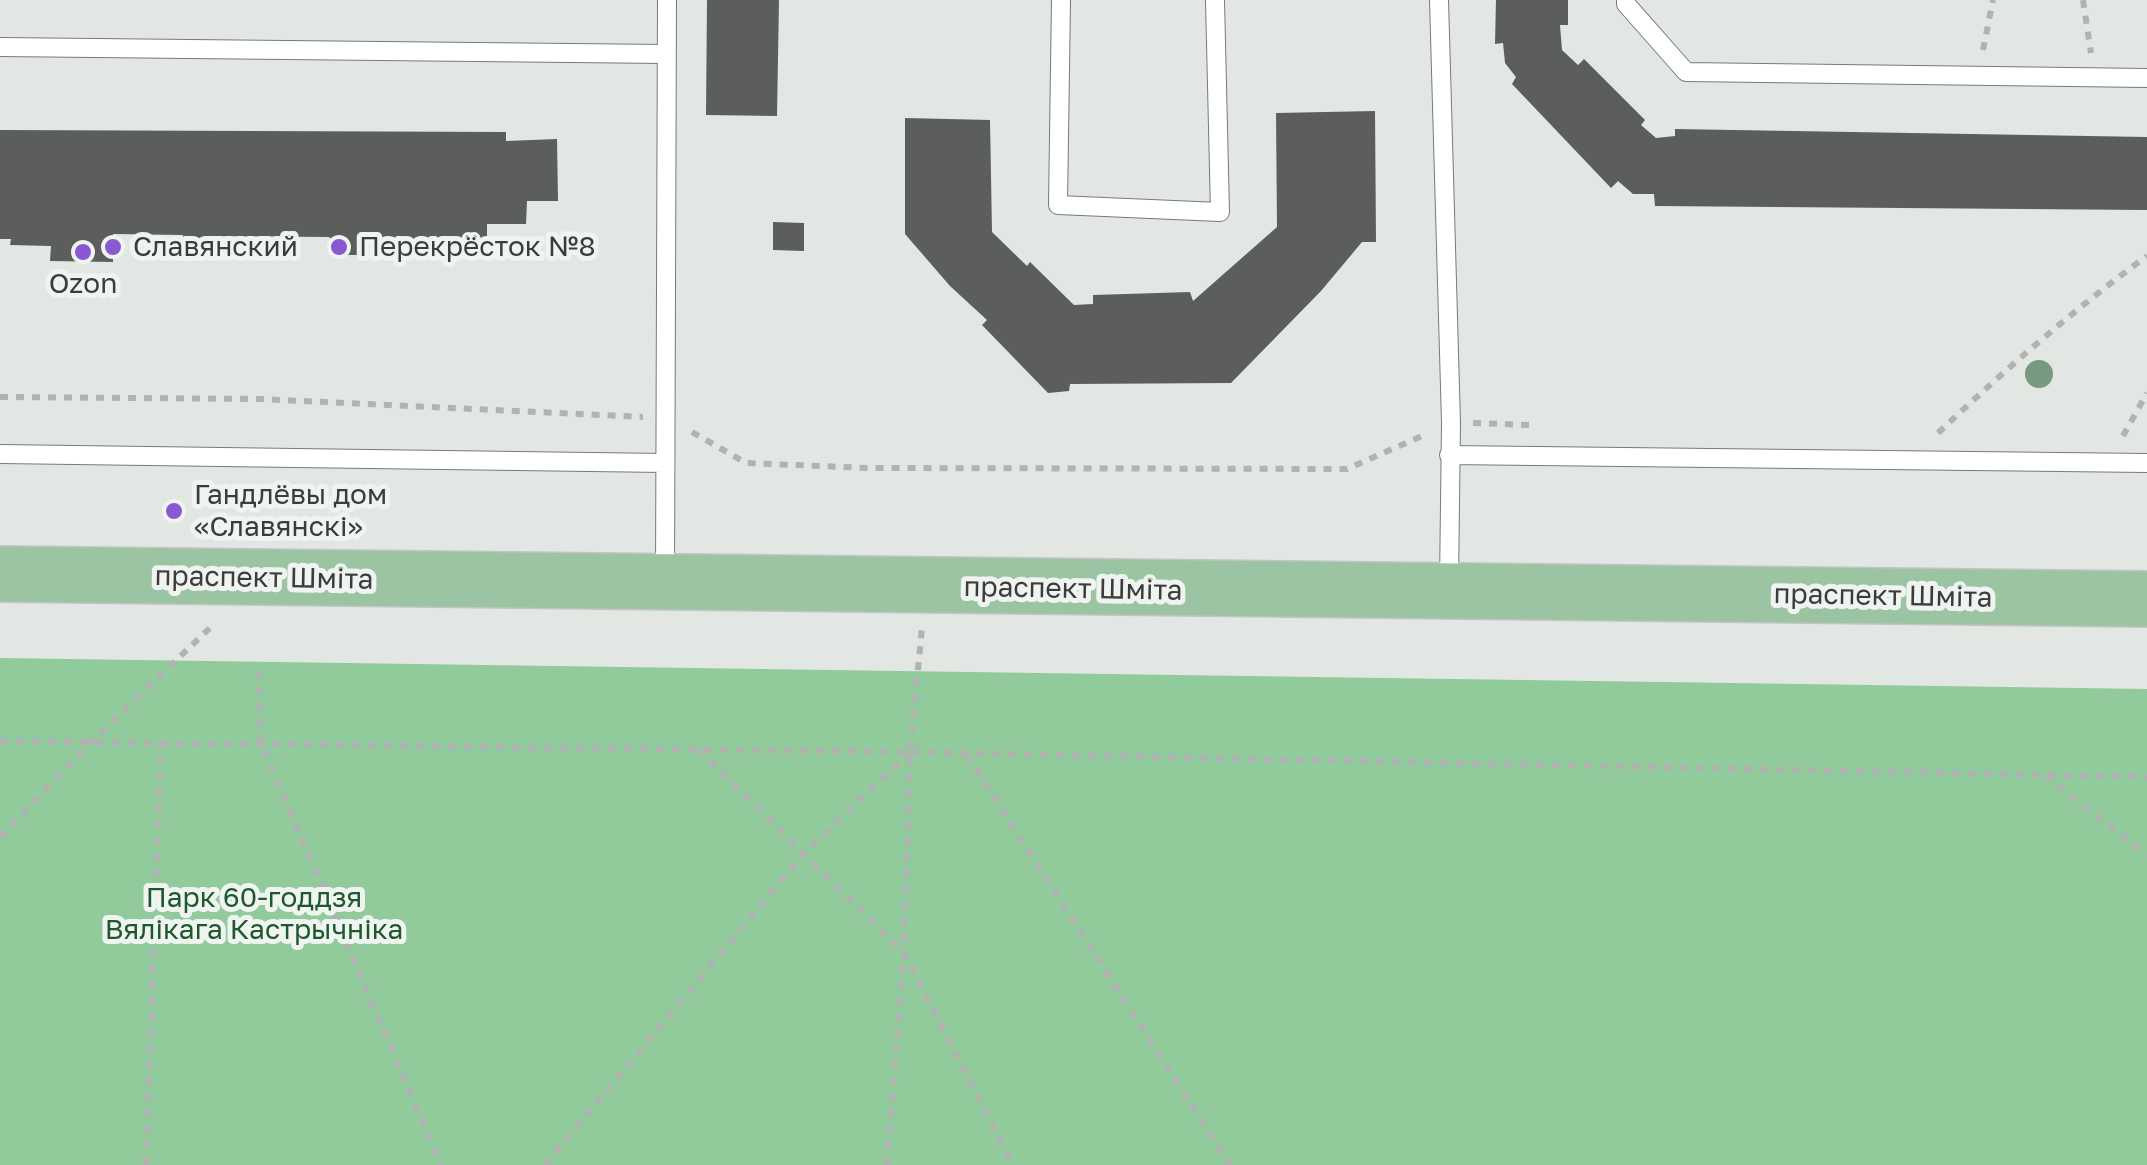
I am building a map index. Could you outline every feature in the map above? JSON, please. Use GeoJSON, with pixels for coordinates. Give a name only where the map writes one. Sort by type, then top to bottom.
{"type":"FeatureCollection","features":[{"type":"Feature","properties":{"kind":"main road","name":"праспект Шміта"},"geometry":{"type":"LineString","coordinates":[[0,574],[2147,599]]}},
{"type":"Feature","properties":{"kind":"lane"},"geometry":{"type":"LineString","coordinates":[[665,582],[667,0]]}},
{"type":"Feature","properties":{"kind":"lane"},"geometry":{"type":"LineString","coordinates":[[1061,0],[1058,205],[1220,212],[1214,0]]}},
{"type":"Feature","properties":{"kind":"lane"},"geometry":{"type":"LineString","coordinates":[[1439,0],[1451,422],[1449,592]]}},
{"type":"Feature","properties":{"kind":"lane"},"geometry":{"type":"LineString","coordinates":[[1626,0],[1686,72],[2147,78]]}},
{"type":"Feature","properties":{"kind":"lane"},"geometry":{"type":"LineString","coordinates":[[0,47],[666,54]]}},
{"type":"Feature","properties":{"kind":"lane"},"geometry":{"type":"LineString","coordinates":[[0,454],[665,463]]}},
{"type":"Feature","properties":{"kind":"lane"},"geometry":{"type":"LineString","coordinates":[[1449,455],[2147,463]]}},
{"type":"Feature","properties":{"kind":"path"},"geometry":{"type":"LineString","coordinates":[[1978,76],[1992,0]]}},
{"type":"Feature","properties":{"kind":"path"},"geometry":{"type":"LineString","coordinates":[[2083,0],[2094,77]]}},
{"type":"Feature","properties":{"kind":"path"},"geometry":{"type":"LineString","coordinates":[[1952,437],[1933,437],[2086,300],[2147,256]]}},
{"type":"Feature","properties":{"kind":"path"},"geometry":{"type":"LineString","coordinates":[[2123,436],[2147,393]]}},
{"type":"Feature","properties":{"kind":"path"},"geometry":{"type":"LineString","coordinates":[[0,398],[260,399],[666,418],[746,463],[868,468],[1347,469],[1451,422],[1548,426]]}},
{"type":"Feature","properties":{"kind":"path"},"geometry":{"type":"LineString","coordinates":[[2104,436],[2135,436]]}},
{"type":"Feature","properties":{"kind":"path"},"geometry":{"type":"LineString","coordinates":[[0,837],[92,741],[262,579]]}},
{"type":"Feature","properties":{"kind":"path"},"geometry":{"type":"LineString","coordinates":[[887,1165],[904,953],[910,752],[926,587]]}},
{"type":"Feature","properties":{"kind":"path"},"geometry":{"type":"LineString","coordinates":[[258,671],[261,743],[441,1165]]}},
{"type":"Feature","properties":{"kind":"path"},"geometry":{"type":"LineString","coordinates":[[0,741],[910,752],[2147,777]]}},
{"type":"Feature","properties":{"kind":"path"},"geometry":{"type":"LineString","coordinates":[[146,1165],[161,742]]}},
{"type":"Feature","properties":{"kind":"path"},"geometry":{"type":"LineString","coordinates":[[700,749],[904,953],[1013,1165]]}},
{"type":"Feature","properties":{"kind":"path"},"geometry":{"type":"LineString","coordinates":[[545,1165],[804,853],[910,752]]}},
{"type":"Feature","properties":{"kind":"path"},"geometry":{"type":"LineString","coordinates":[[966,754],[1230,1165]]}},
{"type":"Feature","properties":{"kind":"path"},"geometry":{"type":"LineString","coordinates":[[2043,775],[2147,855]]}},
{"type":"Feature","properties":{"kind":"green space","name":"Парк 60-годдзя Вялікага Кастрычніка"},"geometry":{"type":"Polygon","coordinates":[[[0,658],[2147,689],[2147,1165],[0,1165],[0,658]]]}},
{"type":"Feature","properties":{"kind":"building"},"geometry":{"type":"Polygon","coordinates":[[[707,0],[779,0],[777,116],[706,115],[707,0]]]}},
{"type":"Feature","properties":{"kind":"building"},"geometry":{"type":"Polygon","coordinates":[[[1496,0],[1568,0],[1568,25],[1560,25],[1562,50],[1578,65],[1584,59],[1645,120],[1641,125],[1656,138],[1675,136],[1675,129],[2147,137],[2147,210],[1655,206],[1654,194],[1633,194],[1618,181],[1611,188],[1512,84],[1516,77],[1505,63],[1503,43],[1495,44],[1496,0]]]}},
{"type":"Feature","properties":{"kind":"building"},"geometry":{"type":"Polygon","coordinates":[[[1375,111],[1376,242],[1362,242],[1321,291],[1231,383],[1070,384],[1069,391],[1048,393],[982,325],[987,320],[950,286],[905,234],[905,118],[990,120],[992,232],[1027,266],[1030,262],[1074,305],[1093,304],[1093,295],[1190,292],[1193,301],[1277,227],[1276,113],[1375,111]]]}},
{"type":"Feature","properties":{"kind":"building"},"geometry":{"type":"Polygon","coordinates":[[[0,130],[506,132],[506,141],[557,139],[558,201],[527,201],[526,224],[487,224],[487,244],[449,244],[448,255],[348,255],[329,237],[204,236],[204,247],[182,247],[183,235],[113,234],[113,262],[50,261],[51,246],[10,245],[11,239],[0,239],[0,130]]]}},
{"type":"Feature","properties":{"kind":"building"},"geometry":{"type":"Polygon","coordinates":[[[773,222],[804,223],[804,251],[773,250],[773,222]]]}},
{"type":"Feature","properties":{"kind":"place","name":"Славянский"},"geometry":{"type":"Point","coordinates":[113,247]}},
{"type":"Feature","properties":{"kind":"place","name":"Перекрёсток №8"},"geometry":{"type":"Point","coordinates":[339,247]}},
{"type":"Feature","properties":{"kind":"place","name":"Ozon"},"geometry":{"type":"Point","coordinates":[83,252]}},
{"type":"Feature","properties":{"kind":"place","name":"Гандлёвы дом «Славянскі»"},"geometry":{"type":"Point","coordinates":[174,511]}}]}
